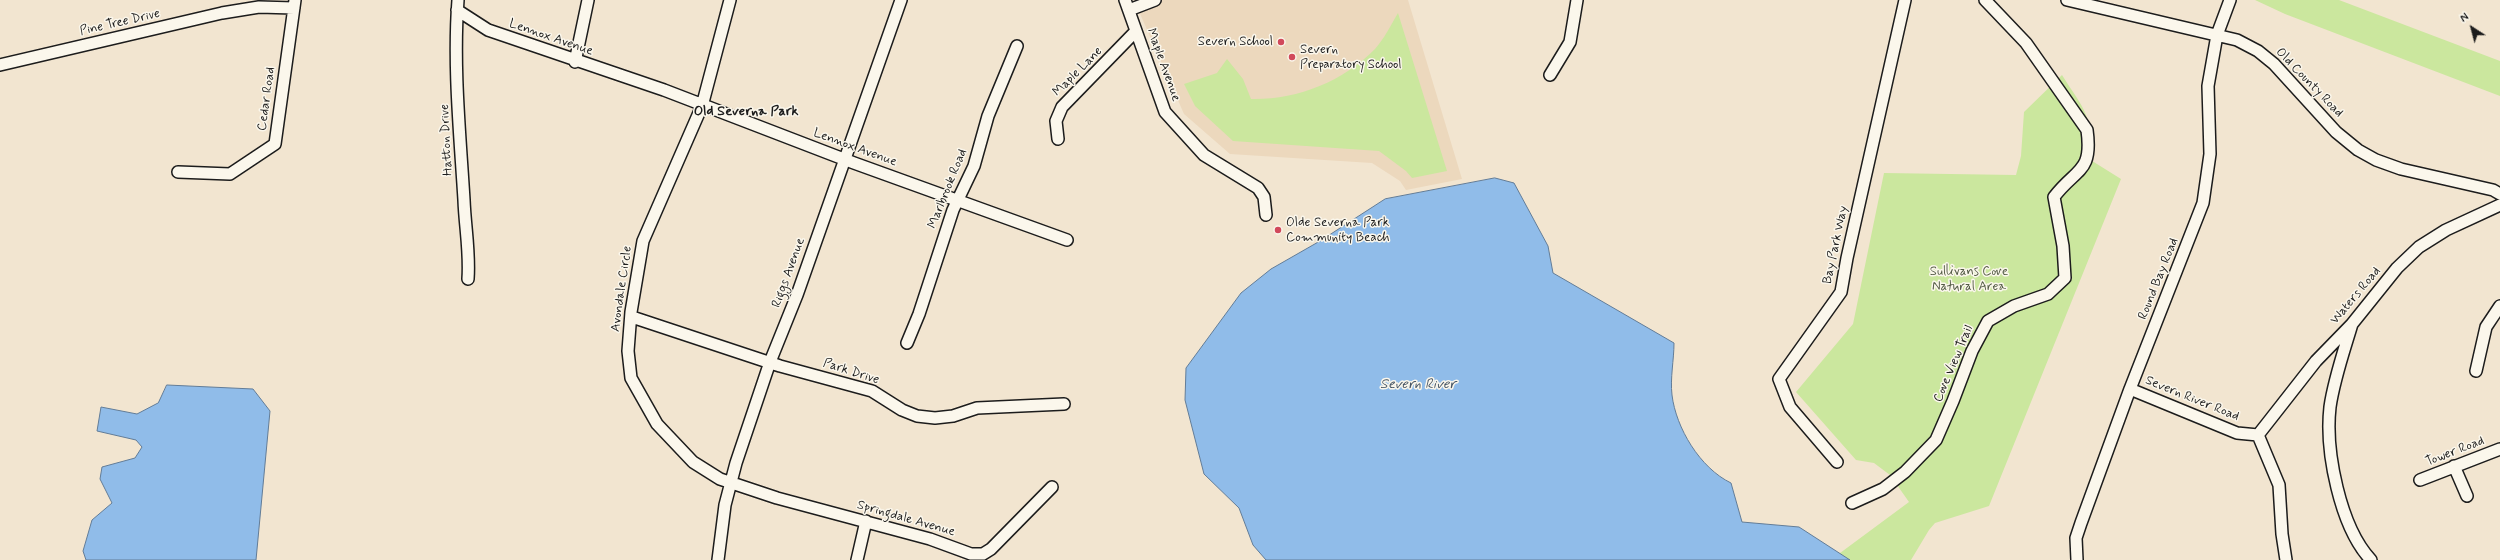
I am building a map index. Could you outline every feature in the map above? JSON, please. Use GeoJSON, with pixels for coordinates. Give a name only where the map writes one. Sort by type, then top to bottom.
{"type":"FeatureCollection","features":[{"type":"Feature","properties":{"kind":"street"},"geometry":{"type":"LineString","coordinates":[[575,62],[588,0]]}},
{"type":"Feature","properties":{"kind":"street","name":"Avondale Circle"},"geometry":{"type":"LineString","coordinates":[[730,0],[702,106],[643,241],[632,317],[629,366],[635,388],[657,424],[686,456],[708,472],[730,482]]}},
{"type":"Feature","properties":{"kind":"street","name":"Riggs Avenue"},"geometry":{"type":"LineString","coordinates":[[718,560],[730,482],[770,362],[797,295],[844,159],[902,0]]}},
{"type":"Feature","properties":{"kind":"street"},"geometry":{"type":"LineString","coordinates":[[1127,5],[1155,0]]}},
{"type":"Feature","properties":{"kind":"street"},"geometry":{"type":"LineString","coordinates":[[1550,75],[1570,42],[1577,0]]}},
{"type":"Feature","properties":{"kind":"street","name":"Bay Park Way"},"geometry":{"type":"LineString","coordinates":[[1837,462],[1790,407],[1779,379],[1841,292],[1847,258],[1905,0]]}},
{"type":"Feature","properties":{"kind":"street","name":"Cove View Trail"},"geometry":{"type":"LineString","coordinates":[[1852,503],[1883,489],[1905,472],[1936,440],[1953,401],[1972,350],[1988,321],[2014,306],[2048,294],[2065,278],[2063,246],[2054,197],[2063,185],[2085,166],[2089,146],[2087,130],[2026,43],[1985,0]]}},
{"type":"Feature","properties":{"kind":"street","name":"Old County Road"},"geometry":{"type":"LineString","coordinates":[[2067,0],[2179,28],[2238,40],[2258,51],[2274,64],[2336,132],[2358,150],[2376,160],[2401,169],[2493,190],[2500,194]]}},
{"type":"Feature","properties":{"kind":"street","name":"Round Bay Road"},"geometry":{"type":"LineString","coordinates":[[2077,560],[2076,538],[2130,389],[2203,203],[2210,154],[2208,86],[2217,35],[2230,0]]}},
{"type":"Feature","properties":{"kind":"street","name":"Pine Tree Drive"},"geometry":{"type":"LineString","coordinates":[[0,65],[222,13],[259,7],[295,4]]}},
{"type":"Feature","properties":{"kind":"street","name":"Cedar Road"},"geometry":{"type":"LineString","coordinates":[[178,172],[230,174],[275,144],[295,4]]}},
{"type":"Feature","properties":{"kind":"street","name":"Lennox Avenue"},"geometry":{"type":"LineString","coordinates":[[457,5],[488,30],[575,62],[664,90],[702,106],[844,159],[1067,240]]}},
{"type":"Feature","properties":{"kind":"street","name":"Hatton Drive"},"geometry":{"type":"LineString","coordinates":[[457,5],[457,77],[464,202],[469,248],[468,279]]}},
{"type":"Feature","properties":{"kind":"street","name":"Maple Avenue"},"geometry":{"type":"LineString","coordinates":[[1127,5],[1135,32],[1165,112],[1204,155],[1258,188],[1264,197],[1266,215]]}},
{"type":"Feature","properties":{"kind":"street","name":"Maple Lane"},"geometry":{"type":"LineString","coordinates":[[1058,139],[1056,121],[1062,107],[1135,32]]}},
{"type":"Feature","properties":{"kind":"street","name":"Marlbrook Road"},"geometry":{"type":"LineString","coordinates":[[907,343],[919,314],[937,256],[959,200],[972,172],[988,116],[1017,46]]}},
{"type":"Feature","properties":{"kind":"street","name":"Waters Road"},"geometry":{"type":"LineString","coordinates":[[2258,435],[2316,361],[2352,324],[2397,268],[2418,247],[2446,230],[2500,205]]}},
{"type":"Feature","properties":{"kind":"street"},"geometry":{"type":"LineString","coordinates":[[2476,371],[2486,327],[2500,306]]}},
{"type":"Feature","properties":{"kind":"street","name":"Park Drive"},"geometry":{"type":"LineString","coordinates":[[632,317],[770,362],[872,391],[902,410],[917,416],[935,418],[953,416],[977,408],[1064,404]]}},
{"type":"Feature","properties":{"kind":"street"},"geometry":{"type":"LineString","coordinates":[[2352,324],[2335,383],[2329,430],[2333,464],[2350,529],[2371,560]]}},
{"type":"Feature","properties":{"kind":"street","name":"Severn River Road"},"geometry":{"type":"LineString","coordinates":[[2130,389],[2236,433],[2258,435]]}},
{"type":"Feature","properties":{"kind":"street"},"geometry":{"type":"LineString","coordinates":[[2258,435],[2279,485],[2282,534],[2286,560]]}},
{"type":"Feature","properties":{"kind":"street","name":"Tower Road"},"geometry":{"type":"LineString","coordinates":[[2420,480],[2500,449]]}},
{"type":"Feature","properties":{"kind":"street"},"geometry":{"type":"LineString","coordinates":[[2454,466],[2467,496]]}},
{"type":"Feature","properties":{"kind":"street","name":"Springdale Avenue"},"geometry":{"type":"LineString","coordinates":[[730,482],[930,539],[972,554],[983,554],[1005,536],[1052,487]]}},
{"type":"Feature","properties":{"kind":"street"},"geometry":{"type":"LineString","coordinates":[[857,560],[866,521]]}},
{"type":"Feature","properties":{"kind":"shaded area","name":"Severn Preparatory School"},"geometry":{"type":"Polygon","coordinates":[[[1134,0],[1408,0],[1462,179],[1406,190],[1400,181],[1372,163],[1230,154],[1184,114],[1134,0]]]}},
{"type":"Feature","properties":{"kind":"green space"},"geometry":{"type":"Polygon","coordinates":[[[2255,0],[2339,0],[2500,61],[2500,96],[2285,14],[2255,0]]]}},
{"type":"Feature","properties":{"kind":"green space"},"geometry":{"type":"Polygon","coordinates":[[[1398,13],[1447,171],[1412,178],[1406,171],[1379,151],[1233,141],[1195,106],[1184,84],[1217,73],[1227,59],[1243,79],[1251,99],[1285,96],[1318,87],[1334,80],[1348,71],[1375,49],[1398,13]]]}},
{"type":"Feature","properties":{"kind":"green space","name":"Sullivans Cove Natural Area"},"geometry":{"type":"Polygon","coordinates":[[[2062,75],[2086,114],[2090,133],[2089,159],[2121,179],[1989,506],[1935,523],[1929,530],[1911,560],[1840,560],[1836,556],[1909,502],[1890,475],[1874,463],[1856,460],[1796,392],[1853,324],[1884,173],[2016,175],[2021,156],[2024,112],[2062,75]]]}},
{"type":"Feature","properties":{"kind":"water","name":"Severn River"},"geometry":{"type":"Polygon","coordinates":[[[1495,178],[1514,183],[1548,246],[1553,273],[1674,343],[1672,395],[1674,408],[1691,446],[1709,468],[1731,483],[1742,522],[1799,527],[1850,560],[1266,560],[1253,545],[1239,508],[1204,474],[1185,400],[1186,368],[1241,293],[1271,269],[1320,241],[1385,199],[1495,178]]]}},
{"type":"Feature","properties":{"kind":"water"},"geometry":{"type":"Polygon","coordinates":[[[167,385],[253,389],[270,411],[256,560],[86,560],[83,551],[92,520],[112,503],[100,479],[102,467],[135,458],[142,447],[136,440],[97,431],[101,407],[137,414],[158,403],[167,385]]]}},
{"type":"Feature","properties":{"kind":"place","name":"Severn School"},"geometry":{"type":"Point","coordinates":[1281,42]}},
{"type":"Feature","properties":{"kind":"place","name":"Severn Preparatory School"},"geometry":{"type":"Point","coordinates":[1292,57]}},
{"type":"Feature","properties":{"kind":"place","name":"Olde Severna Park Community Beach"},"geometry":{"type":"Point","coordinates":[1278,230]}},
{"type":"Feature","properties":{"kind":"district","name":"Old Severna Park"},"geometry":{"type":"Point","coordinates":[746,112]}}]}
